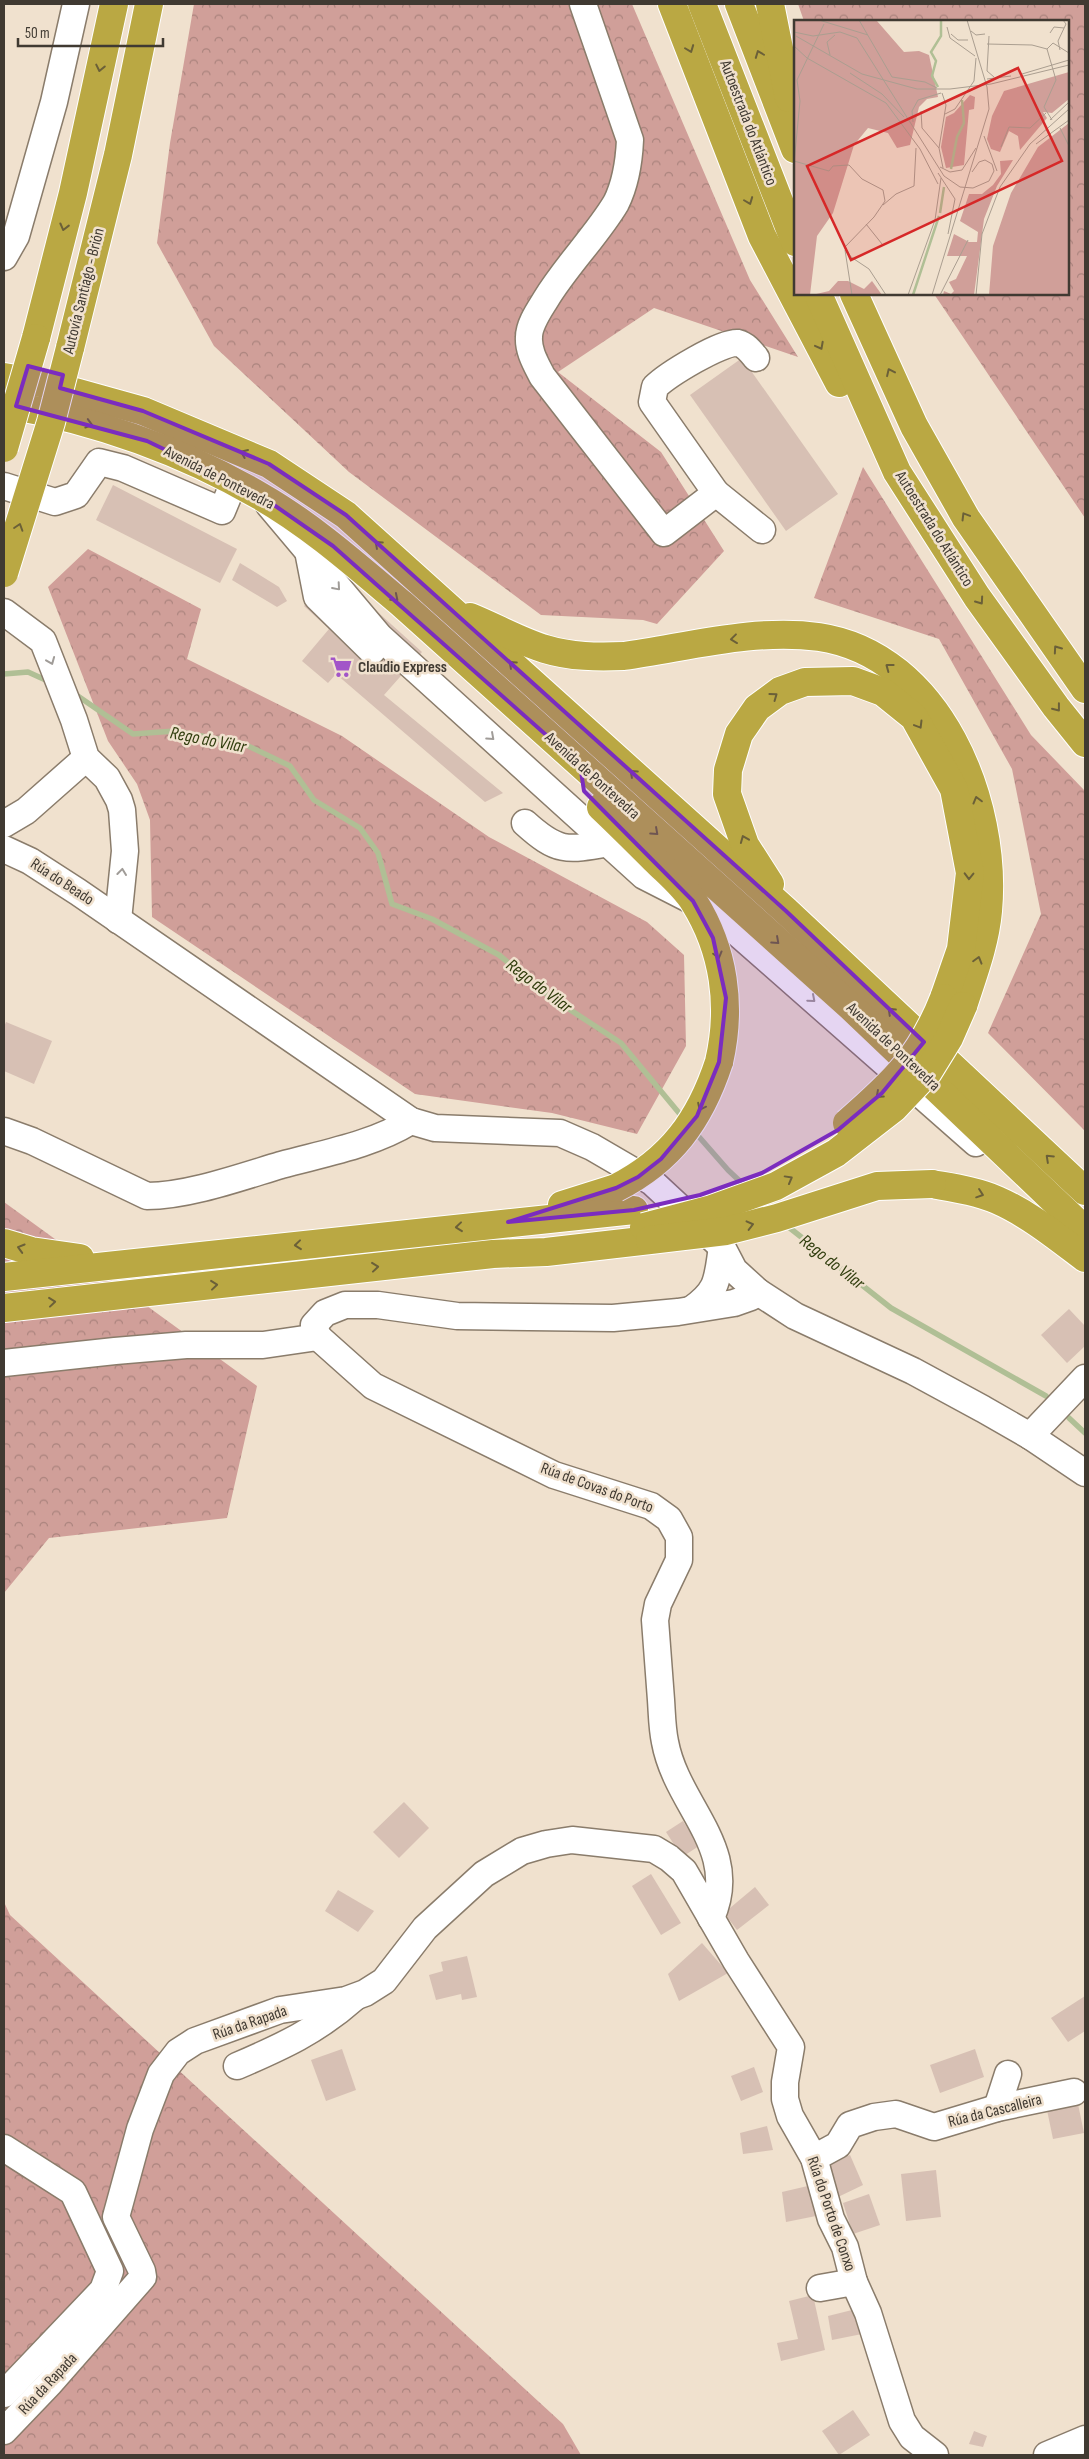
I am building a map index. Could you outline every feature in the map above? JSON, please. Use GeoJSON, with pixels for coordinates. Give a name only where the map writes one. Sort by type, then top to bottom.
{"type":"FeatureCollection","features":[{"type":"Feature","properties":{"kind":"highway"},"geometry":{"type":"LineString","coordinates":[[4,448],[36,338],[73,193],[114,4]]}},
{"type":"Feature","properties":{"kind":"highway","name":"Autovía Santiago - Brión"},"geometry":{"type":"LineString","coordinates":[[4,573],[51,422],[70,348],[118,155],[148,4]]}},
{"type":"Feature","properties":{"kind":"highway"},"geometry":{"type":"LineString","coordinates":[[672,4],[762,236],[844,392],[897,472]]}},
{"type":"Feature","properties":{"kind":"highway","name":"Autoestrada do Atlántico"},"geometry":{"type":"LineString","coordinates":[[702,4],[794,239]]}},
{"type":"Feature","properties":{"kind":"highway"},"geometry":{"type":"LineString","coordinates":[[739,4],[794,146]]}},
{"type":"Feature","properties":{"kind":"highway"},"geometry":{"type":"LineString","coordinates":[[770,4],[794,121]]}},
{"type":"Feature","properties":{"kind":"highway","name":"Autoestrada do Atlántico"},"geometry":{"type":"LineString","coordinates":[[818,295],[897,472],[977,597],[1056,707],[1085,743]]}},
{"type":"Feature","properties":{"kind":"highway","name":"Autoestrada do Atlántico"},"geometry":{"type":"LineString","coordinates":[[854,295],[914,426],[966,518],[1085,689]]}},
{"type":"Feature","properties":{"kind":"highway"},"geometry":{"type":"LineString","coordinates":[[4,359],[81,380],[103,399]]}},
{"type":"Feature","properties":{"kind":"highway","name":"Avenida de Pontevedra"},"geometry":{"type":"LineString","coordinates":[[4,377],[46,384],[144,411],[269,464],[346,515],[786,911],[1085,1191]]}},
{"type":"Feature","properties":{"kind":"highway","name":"Avenida de Pontevedra"},"geometry":{"type":"LineString","coordinates":[[4,404],[42,411],[147,441],[261,496],[332,546],[402,604],[851,1007],[1085,1230]]}},
{"type":"Feature","properties":{"kind":"highway"},"geometry":{"type":"LineString","coordinates":[[4,1308],[494,1254],[546,1252],[642,1226],[700,1195],[762,1173],[838,1130],[882,1092],[912,1060],[932,1029],[954,1002],[979,957],[988,912],[988,869],[985,831],[973,787],[953,740],[933,710],[911,683],[886,664],[862,650],[821,637],[779,634],[624,656],[601,657],[567,654],[544,648],[454,611]]}},
{"type":"Feature","properties":{"kind":"highway"},"geometry":{"type":"LineString","coordinates":[[786,911],[745,845],[727,794],[728,770],[739,734],[757,708],[780,691],[805,682],[853,681],[882,692],[914,717],[954,789],[970,873],[954,1002]]}},
{"type":"Feature","properties":{"kind":"highway"},"geometry":{"type":"LineString","coordinates":[[508,1222],[616,1188],[638,1177],[661,1159],[697,1116],[719,1062],[726,1020],[723,978],[713,938],[693,901],[680,884],[584,790],[580,765]]}},
{"type":"Feature","properties":{"kind":"highway"},"geometry":{"type":"LineString","coordinates":[[4,1277],[508,1222],[726,1230],[777,1218],[877,1186],[932,1184],[971,1191],[997,1200],[1046,1229],[1085,1258]]}},
{"type":"Feature","properties":{"kind":"highway"},"geometry":{"type":"LineString","coordinates":[[4,1243],[31,1251],[121,1263]]}},
{"type":"Feature","properties":{"kind":"street"},"geometry":{"type":"LineString","coordinates":[[4,257],[16,236],[54,102],[76,4]]}},
{"type":"Feature","properties":{"kind":"street"},"geometry":{"type":"LineString","coordinates":[[583,4],[630,140],[629,160],[626,178],[616,203],[554,286],[535,316],[528,336],[532,355],[542,376],[664,533],[716,493]]}},
{"type":"Feature","properties":{"kind":"street"},"geometry":{"type":"LineString","coordinates":[[756,358],[747,348],[739,343],[730,344],[692,362],[660,382],[652,395],[652,402],[716,493],[762,530]]}},
{"type":"Feature","properties":{"kind":"street"},"geometry":{"type":"LineString","coordinates":[[4,486],[55,502],[76,494],[99,462],[123,468],[222,511],[234,482]]}},
{"type":"Feature","properties":{"kind":"street"},"geometry":{"type":"LineString","coordinates":[[261,496],[380,637],[644,876],[693,901],[735,931],[972,1139],[1085,1247]]}},
{"type":"Feature","properties":{"kind":"street"},"geometry":{"type":"LineString","coordinates":[[4,612],[43,641],[74,720],[86,758],[107,778],[115,790],[122,810],[125,851],[118,920]]}},
{"type":"Feature","properties":{"kind":"street"},"geometry":{"type":"LineString","coordinates":[[4,824],[26,811],[86,758]]}},
{"type":"Feature","properties":{"kind":"street"},"geometry":{"type":"LineString","coordinates":[[26,811],[22,828],[24,846],[30,861]]}},
{"type":"Feature","properties":{"kind":"street"},"geometry":{"type":"LineString","coordinates":[[524,823],[541,838],[555,846],[568,849],[608,843]]}},
{"type":"Feature","properties":{"kind":"street","name":"Rúa do Beado"},"geometry":{"type":"LineString","coordinates":[[4,849],[30,861],[411,1121],[435,1128],[523,1130],[560,1133],[573,1138],[652,1182],[722,1248],[734,1270],[758,1292],[795,1316],[913,1371],[1030,1436],[1085,1473]]}},
{"type":"Feature","properties":{"kind":"street"},"geometry":{"type":"LineString","coordinates":[[4,1131],[32,1141],[147,1196],[160,1196],[230,1180],[385,1135],[411,1121]]}},
{"type":"Feature","properties":{"kind":"street"},"geometry":{"type":"LineString","coordinates":[[692,1309],[708,1298],[712,1292],[719,1270],[722,1248]]}},
{"type":"Feature","properties":{"kind":"street"},"geometry":{"type":"LineString","coordinates":[[4,1363],[186,1345],[263,1344],[318,1337],[314,1325],[325,1313],[345,1305],[378,1305],[457,1316],[613,1318],[734,1303],[751,1297],[758,1292]]}},
{"type":"Feature","properties":{"kind":"street","name":"Rúa de Covas do Porto"},"geometry":{"type":"LineString","coordinates":[[318,1337],[373,1386],[554,1475],[651,1506],[669,1519],[679,1537],[679,1560],[658,1604],[655,1620],[664,1741],[673,1772],[715,1849],[720,1868],[721,1886],[718,1904],[711,1918]]}},
{"type":"Feature","properties":{"kind":"street"},"geometry":{"type":"LineString","coordinates":[[1030,1436],[1085,1378]]}},
{"type":"Feature","properties":{"kind":"street","name":"Rúa da Rapada"},"geometry":{"type":"LineString","coordinates":[[4,2431],[50,2383],[143,2278],[138,2263],[116,2218],[140,2130],[161,2074],[178,2052],[195,2041],[280,2010],[356,1996],[384,1981],[425,1928],[484,1874],[522,1851],[546,1844],[572,1840],[654,1849],[684,1871],[711,1918]]}},
{"type":"Feature","properties":{"kind":"street","name":"Rúa do Porto de Conxo"},"geometry":{"type":"LineString","coordinates":[[711,1918],[791,2047],[785,2082],[785,2099],[790,2116],[814,2158],[831,2219],[845,2247],[854,2282],[868,2313],[902,2421],[912,2437],[935,2455]]}},
{"type":"Feature","properties":{"kind":"street"},"geometry":{"type":"LineString","coordinates":[[237,2066],[290,2044],[330,2019],[356,1996]]}},
{"type":"Feature","properties":{"kind":"street"},"geometry":{"type":"LineString","coordinates":[[997,2108],[1008,2074]]}},
{"type":"Feature","properties":{"kind":"street","name":"Rúa da Cascalleira"},"geometry":{"type":"LineString","coordinates":[[814,2158],[838,2145],[850,2125],[874,2116],[896,2114],[934,2127],[997,2108],[1074,2092]]}},
{"type":"Feature","properties":{"kind":"street"},"geometry":{"type":"LineString","coordinates":[[4,2148],[116,2218]]}},
{"type":"Feature","properties":{"kind":"street"},"geometry":{"type":"LineString","coordinates":[[4,2394],[103,2290],[107,2282],[110,2271],[73,2192]]}},
{"type":"Feature","properties":{"kind":"street"},"geometry":{"type":"LineString","coordinates":[[820,2288],[854,2282]]}},
{"type":"Feature","properties":{"kind":"street"},"geometry":{"type":"LineString","coordinates":[[1048,2455],[1085,2439]]}},
{"type":"Feature","properties":{"kind":"highlighted area"},"geometry":{"type":"Polygon","coordinates":[[[28,366],[63,375],[60,388],[143,411],[269,464],[346,515],[786,911],[924,1042],[882,1093],[838,1130],[762,1173],[700,1195],[634,1210],[508,1222],[616,1188],[638,1177],[661,1159],[697,1116],[719,1062],[726,998],[713,938],[693,901],[584,791],[580,765],[333,546],[261,496],[147,441],[16,406],[28,366]]]}},
{"type":"Feature","properties":{"kind":"green space"},"geometry":{"type":"Polygon","coordinates":[[[194,4],[632,4],[750,280],[798,357],[654,308],[558,372],[661,452],[724,551],[657,624],[643,620],[541,615],[349,472],[214,346],[157,243],[170,143],[194,4]]]}},
{"type":"Feature","properties":{"kind":"green space"},"geometry":{"type":"Polygon","coordinates":[[[798,4],[1085,4],[1085,518],[935,295],[1069,295],[1069,20],[804,20],[798,4]]]}},
{"type":"Feature","properties":{"kind":"green space"},"geometry":{"type":"Polygon","coordinates":[[[863,467],[1031,735],[1085,791],[1085,1131],[988,1033],[1041,914],[1012,769],[939,639],[814,598],[863,467]]]}},
{"type":"Feature","properties":{"kind":"green space"},"geometry":{"type":"Polygon","coordinates":[[[88,549],[201,609],[187,659],[342,736],[489,837],[647,922],[684,955],[686,1046],[637,1134],[552,1113],[415,1094],[152,917],[150,820],[137,784],[108,741],[48,587],[88,549]]]}},
{"type":"Feature","properties":{"kind":"green space"},"geometry":{"type":"Polygon","coordinates":[[[4,1202],[257,1386],[227,1518],[49,1538],[4,1593],[4,1202]]]}},
{"type":"Feature","properties":{"kind":"green space"},"geometry":{"type":"Polygon","coordinates":[[[4,1902],[10,1915],[563,2424],[581,2455],[4,2455],[4,1902]]]}},
{"type":"Feature","properties":{"kind":"building"},"geometry":{"type":"Polygon","coordinates":[[[742,358],[838,494],[786,531],[690,395],[742,358]]]}},
{"type":"Feature","properties":{"kind":"building"},"geometry":{"type":"Polygon","coordinates":[[[113,485],[237,549],[220,583],[96,520],[113,485]]]}},
{"type":"Feature","properties":{"kind":"building"},"geometry":{"type":"Polygon","coordinates":[[[240,563],[279,587],[287,601],[277,607],[232,580],[240,563]]]}},
{"type":"Feature","properties":{"kind":"building"},"geometry":{"type":"Polygon","coordinates":[[[361,597],[422,652],[384,695],[503,793],[485,802],[336,674],[328,683],[302,661],[329,629],[304,606],[307,603],[361,597]]]}},
{"type":"Feature","properties":{"kind":"building"},"geometry":{"type":"Polygon","coordinates":[[[6,1022],[52,1041],[34,1084],[4,1071],[4,1027],[6,1022]]]}},
{"type":"Feature","properties":{"kind":"building"},"geometry":{"type":"Polygon","coordinates":[[[1069,1309],[1085,1326],[1085,1346],[1067,1363],[1041,1335],[1069,1309]]]}},
{"type":"Feature","properties":{"kind":"building"},"geometry":{"type":"Polygon","coordinates":[[[404,1802],[429,1828],[399,1858],[373,1832],[404,1802]]]}},
{"type":"Feature","properties":{"kind":"building"},"geometry":{"type":"Polygon","coordinates":[[[683,1821],[699,1846],[682,1857],[666,1832],[683,1821]]]}},
{"type":"Feature","properties":{"kind":"building"},"geometry":{"type":"Polygon","coordinates":[[[651,1874],[681,1923],[661,1935],[632,1886],[651,1874]]]}},
{"type":"Feature","properties":{"kind":"building"},"geometry":{"type":"Polygon","coordinates":[[[755,1887],[769,1905],[737,1930],[724,1913],[755,1887]]]}},
{"type":"Feature","properties":{"kind":"building"},"geometry":{"type":"Polygon","coordinates":[[[338,1890],[374,1911],[358,1932],[325,1911],[338,1890]]]}},
{"type":"Feature","properties":{"kind":"building"},"geometry":{"type":"Polygon","coordinates":[[[702,1943],[728,1973],[679,2001],[668,1974],[702,1943]]]}},
{"type":"Feature","properties":{"kind":"building"},"geometry":{"type":"Polygon","coordinates":[[[467,1956],[477,1997],[462,2000],[461,1994],[436,2000],[429,1975],[443,1971],[441,1962],[467,1956]]]}},
{"type":"Feature","properties":{"kind":"building"},"geometry":{"type":"Polygon","coordinates":[[[1085,1996],[1085,2031],[1068,2042],[1051,2018],[1085,1996]]]}},
{"type":"Feature","properties":{"kind":"building"},"geometry":{"type":"Polygon","coordinates":[[[342,2049],[356,2090],[326,2101],[311,2060],[342,2049]]]}},
{"type":"Feature","properties":{"kind":"building"},"geometry":{"type":"Polygon","coordinates":[[[975,2049],[984,2077],[940,2093],[930,2065],[975,2049]]]}},
{"type":"Feature","properties":{"kind":"building"},"geometry":{"type":"Polygon","coordinates":[[[754,2067],[763,2092],[741,2101],[731,2076],[754,2067]]]}},
{"type":"Feature","properties":{"kind":"building"},"geometry":{"type":"Polygon","coordinates":[[[1078,2104],[1084,2133],[1053,2139],[1047,2110],[1078,2104]]]}},
{"type":"Feature","properties":{"kind":"building"},"geometry":{"type":"Polygon","coordinates":[[[767,2126],[773,2150],[743,2154],[740,2133],[767,2126]]]}},
{"type":"Feature","properties":{"kind":"building"},"geometry":{"type":"Polygon","coordinates":[[[850,2155],[863,2185],[838,2197],[825,2167],[850,2155]]]}},
{"type":"Feature","properties":{"kind":"building"},"geometry":{"type":"Polygon","coordinates":[[[936,2170],[941,2217],[906,2221],[901,2174],[936,2170]]]}},
{"type":"Feature","properties":{"kind":"building"},"geometry":{"type":"Polygon","coordinates":[[[812,2185],[816,2216],[786,2222],[782,2192],[812,2185]]]}},
{"type":"Feature","properties":{"kind":"building"},"geometry":{"type":"Polygon","coordinates":[[[869,2194],[880,2225],[853,2234],[843,2203],[869,2194]]]}},
{"type":"Feature","properties":{"kind":"building"},"geometry":{"type":"Polygon","coordinates":[[[813,2295],[825,2350],[781,2361],[777,2343],[798,2339],[789,2301],[813,2295]]]}},
{"type":"Feature","properties":{"kind":"building"},"geometry":{"type":"Polygon","coordinates":[[[856,2309],[862,2334],[832,2340],[828,2316],[856,2309]]]}},
{"type":"Feature","properties":{"kind":"building"},"geometry":{"type":"Polygon","coordinates":[[[853,2410],[870,2435],[839,2455],[822,2431],[853,2410]]]}},
{"type":"Feature","properties":{"kind":"building"},"geometry":{"type":"Polygon","coordinates":[[[974,2431],[987,2436],[983,2447],[969,2444],[974,2431]]]}},
{"type":"Feature","properties":{"kind":"waterway","name":"Rego do Vilar"},"geometry":{"type":"LineString","coordinates":[[4,674],[28,672],[50,682]]}},
{"type":"Feature","properties":{"kind":"waterway","name":"Rego do Vilar"},"geometry":{"type":"LineString","coordinates":[[72,692],[133,734],[175,731],[244,744],[290,766],[314,800],[360,828],[378,853],[392,904],[432,919],[499,955],[549,996],[621,1043],[684,1119]]}},
{"type":"Feature","properties":{"kind":"waterway","name":"Rego do Vilar"},"geometry":{"type":"LineString","coordinates":[[693,1130],[728,1170],[746,1187]]}},
{"type":"Feature","properties":{"kind":"waterway","name":"Rego do Vilar"},"geometry":{"type":"LineString","coordinates":[[786,1225],[891,1308],[1046,1396]]}},
{"type":"Feature","properties":{"kind":"waterway","name":"Rego do Vilar"},"geometry":{"type":"LineString","coordinates":[[1069,1418],[1085,1433]]}},
{"type":"Feature","properties":{"kind":"place","name":"Claudio Express"},"geometry":{"type":"Point","coordinates":[341,667]}}]}
